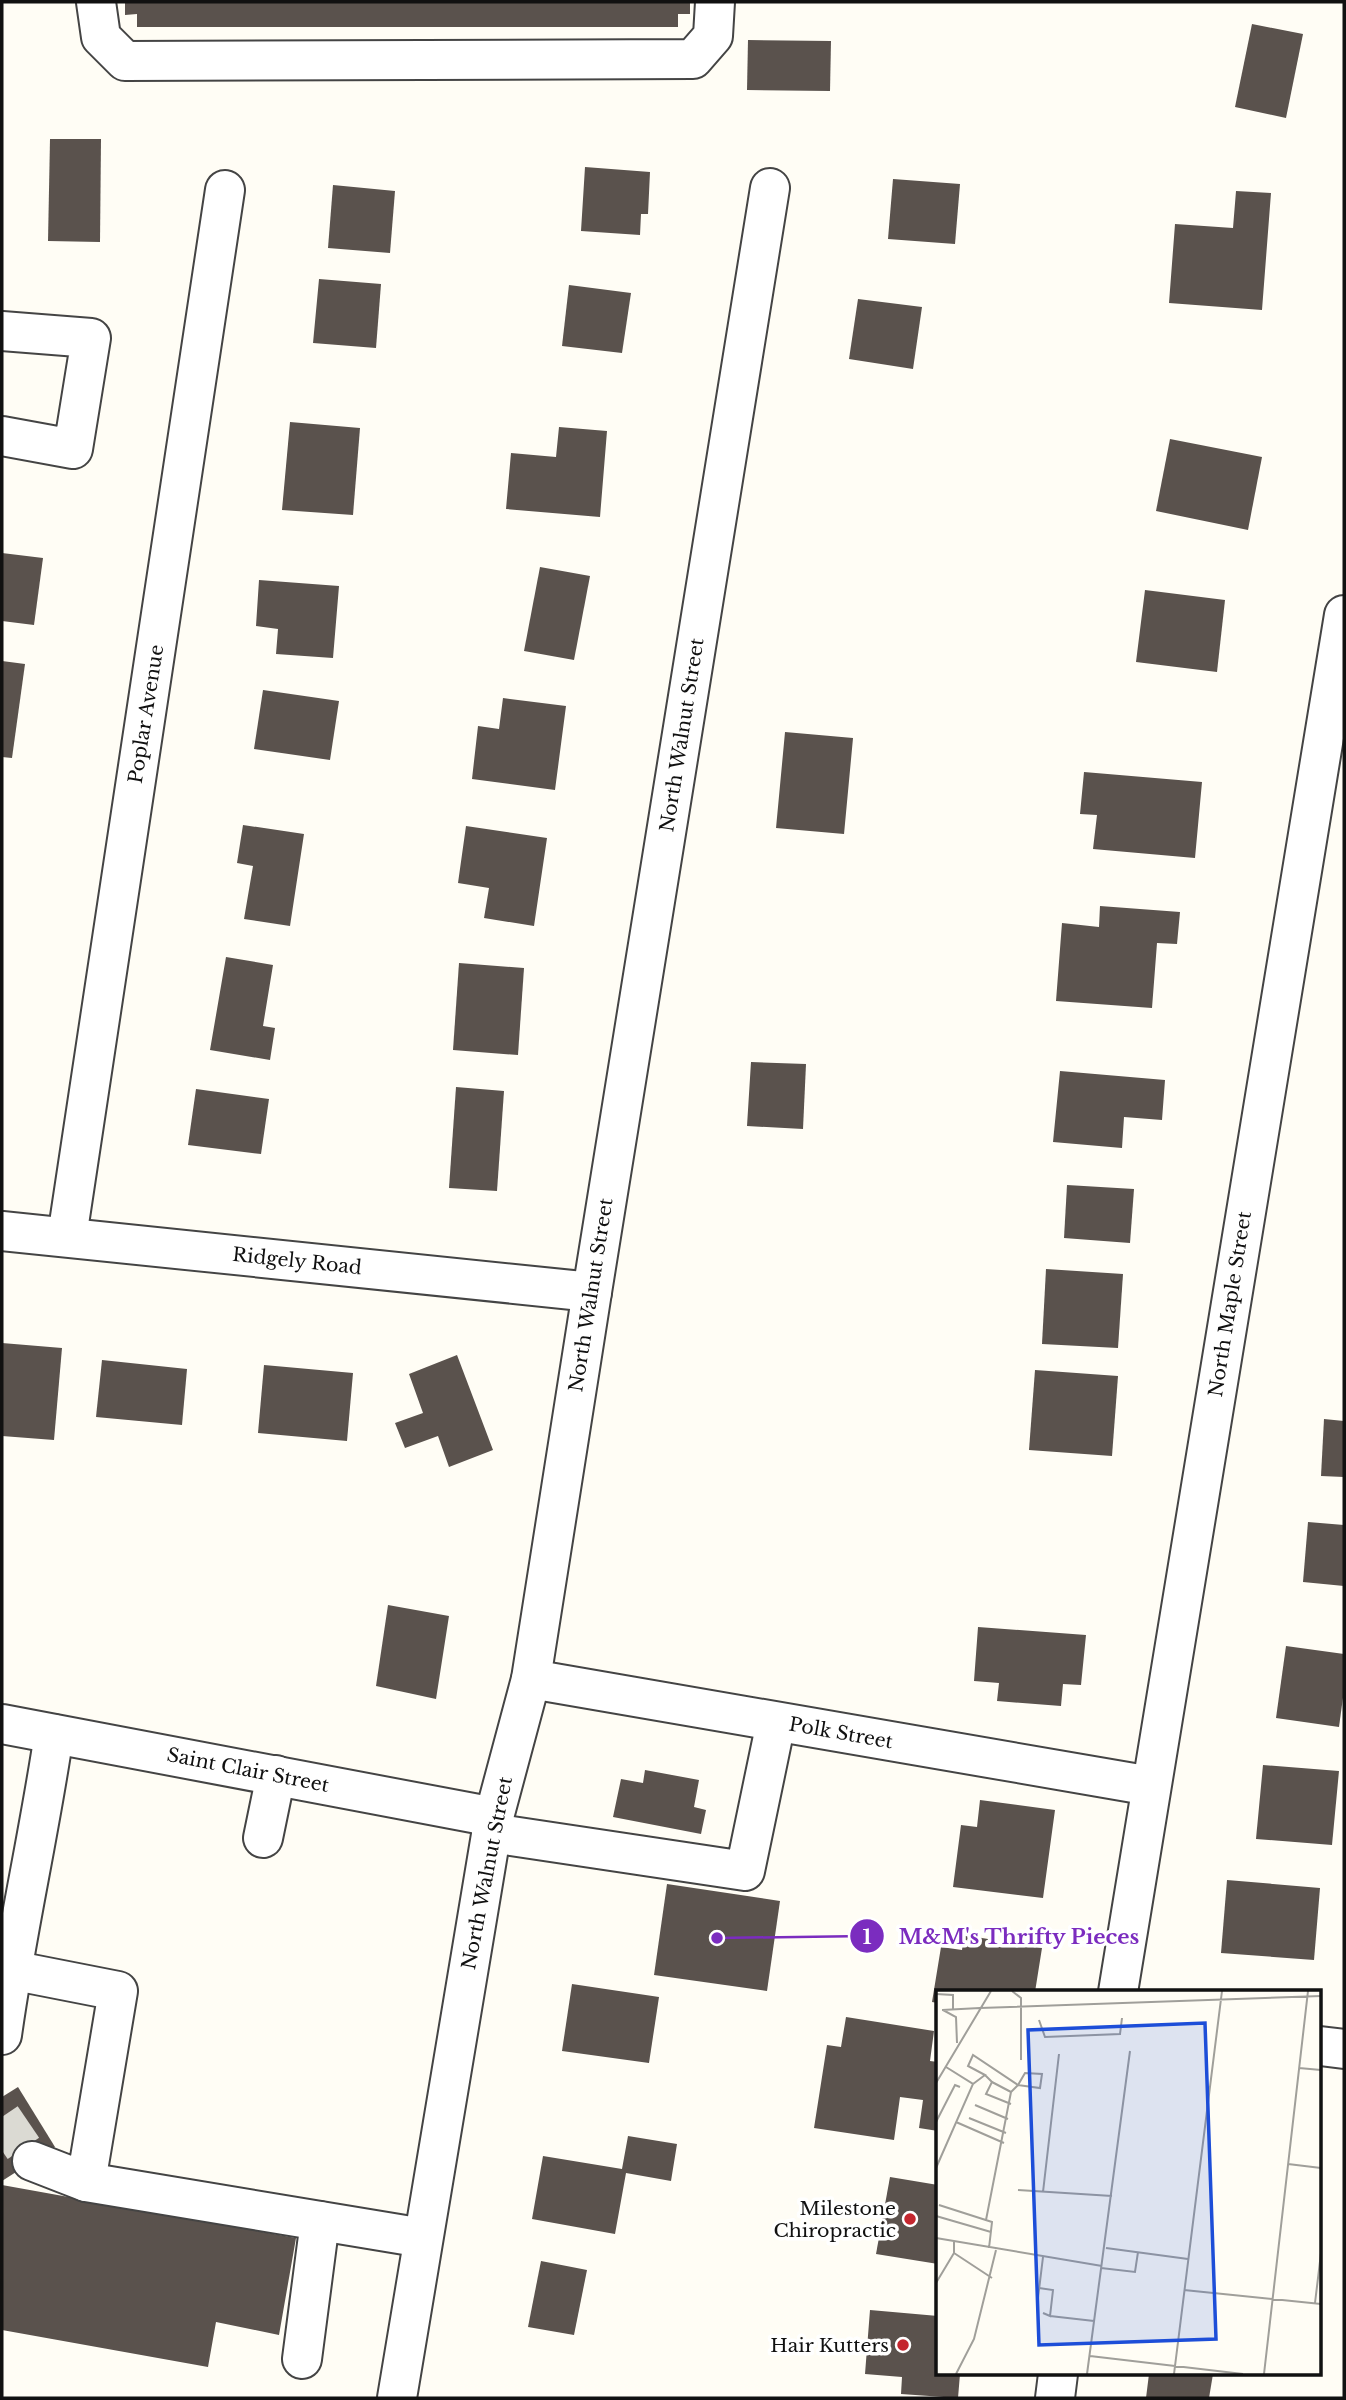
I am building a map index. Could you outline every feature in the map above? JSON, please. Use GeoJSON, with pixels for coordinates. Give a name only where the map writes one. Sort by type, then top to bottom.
{"type":"FeatureCollection","features":[{"type":"Feature","properties":{"kind":"street"},"geometry":{"type":"LineString","coordinates":[[96,2],[101,37],[125,61],[693,59],[713,37],[715,2]]}},
{"type":"Feature","properties":{"kind":"street","name":"North Walnut Street"},"geometry":{"type":"LineString","coordinates":[[397,2398],[492,1825],[531,1679],[770,188]]}},
{"type":"Feature","properties":{"kind":"street","name":"Poplar Avenue"},"geometry":{"type":"LineString","coordinates":[[67,1237],[225,190]]}},
{"type":"Feature","properties":{"kind":"street"},"geometry":{"type":"LineString","coordinates":[[2,331],[91,338],[73,449],[2,436]]}},
{"type":"Feature","properties":{"kind":"street","name":"North Maple Street"},"geometry":{"type":"LineString","coordinates":[[1118,1990],[1344,615]]}},
{"type":"Feature","properties":{"kind":"street","name":"Ridgely Road"},"geometry":{"type":"LineString","coordinates":[[2,1231],[592,1292]]}},
{"type":"Feature","properties":{"kind":"street","name":"Polk Street"},"geometry":{"type":"LineString","coordinates":[[531,1679],[1151,1786]]}},
{"type":"Feature","properties":{"kind":"street","name":"Saint Clair Street"},"geometry":{"type":"LineString","coordinates":[[2,1724],[276,1775],[492,1825],[745,1871],[776,1722]]}},
{"type":"Feature","properties":{"kind":"street"},"geometry":{"type":"LineString","coordinates":[[2,2035],[11,1970],[46,1790],[54,1734]]}},
{"type":"Feature","properties":{"kind":"street"},"geometry":{"type":"LineString","coordinates":[[262,1838],[276,1775]]}},
{"type":"Feature","properties":{"kind":"street"},"geometry":{"type":"LineString","coordinates":[[11,1970],[118,1991],[86,2182]]}},
{"type":"Feature","properties":{"kind":"street"},"geometry":{"type":"LineString","coordinates":[[1322,2046],[1344,2049]]}},
{"type":"Feature","properties":{"kind":"street"},"geometry":{"type":"LineString","coordinates":[[32,2161],[86,2182],[423,2238]]}},
{"type":"Feature","properties":{"kind":"street"},"geometry":{"type":"LineString","coordinates":[[302,2359],[320,2221]]}},
{"type":"Feature","properties":{"kind":"street"},"geometry":{"type":"LineString","coordinates":[[1055,2398],[1058,2376]]}},
{"type":"Feature","properties":{"kind":"building"},"geometry":{"type":"Polygon","coordinates":[[[125,2],[690,2],[690,14],[678,14],[678,27],[137,27],[137,14],[125,15],[125,2]]]}},
{"type":"Feature","properties":{"kind":"building"},"geometry":{"type":"Polygon","coordinates":[[[1252,24],[1303,34],[1286,118],[1235,107],[1252,24]]]}},
{"type":"Feature","properties":{"kind":"building"},"geometry":{"type":"Polygon","coordinates":[[[748,40],[831,41],[830,91],[747,90],[748,40]]]}},
{"type":"Feature","properties":{"kind":"building"},"geometry":{"type":"Polygon","coordinates":[[[50,139],[101,139],[100,242],[48,241],[50,139]]]}},
{"type":"Feature","properties":{"kind":"building"},"geometry":{"type":"Polygon","coordinates":[[[585,167],[650,172],[648,214],[641,214],[640,235],[581,231],[585,167]]]}},
{"type":"Feature","properties":{"kind":"building"},"geometry":{"type":"Polygon","coordinates":[[[893,179],[960,184],[955,244],[888,239],[893,179]]]}},
{"type":"Feature","properties":{"kind":"building"},"geometry":{"type":"Polygon","coordinates":[[[333,185],[395,191],[390,253],[328,248],[333,185]]]}},
{"type":"Feature","properties":{"kind":"building"},"geometry":{"type":"Polygon","coordinates":[[[1236,191],[1271,193],[1262,310],[1169,303],[1175,224],[1233,228],[1236,191]]]}},
{"type":"Feature","properties":{"kind":"building"},"geometry":{"type":"Polygon","coordinates":[[[319,279],[381,284],[376,348],[313,343],[319,279]]]}},
{"type":"Feature","properties":{"kind":"building"},"geometry":{"type":"Polygon","coordinates":[[[569,285],[631,293],[622,353],[562,346],[569,285]]]}},
{"type":"Feature","properties":{"kind":"building"},"geometry":{"type":"Polygon","coordinates":[[[858,299],[922,307],[913,369],[849,359],[858,299]]]}},
{"type":"Feature","properties":{"kind":"building"},"geometry":{"type":"Polygon","coordinates":[[[290,422],[360,428],[353,515],[282,510],[290,422]]]}},
{"type":"Feature","properties":{"kind":"building"},"geometry":{"type":"Polygon","coordinates":[[[559,427],[607,431],[600,517],[506,509],[511,453],[556,457],[559,427]]]}},
{"type":"Feature","properties":{"kind":"building"},"geometry":{"type":"Polygon","coordinates":[[[1170,439],[1262,457],[1248,530],[1156,511],[1170,439]]]}},
{"type":"Feature","properties":{"kind":"building"},"geometry":{"type":"Polygon","coordinates":[[[2,553],[43,558],[34,625],[2,621],[2,553]]]}},
{"type":"Feature","properties":{"kind":"building"},"geometry":{"type":"Polygon","coordinates":[[[540,567],[590,576],[574,660],[524,651],[540,567]]]}},
{"type":"Feature","properties":{"kind":"building"},"geometry":{"type":"Polygon","coordinates":[[[259,580],[339,586],[333,658],[276,654],[278,629],[256,626],[259,580]]]}},
{"type":"Feature","properties":{"kind":"building"},"geometry":{"type":"Polygon","coordinates":[[[1145,590],[1225,600],[1217,672],[1136,662],[1145,590]]]}},
{"type":"Feature","properties":{"kind":"building"},"geometry":{"type":"Polygon","coordinates":[[[2,661],[25,664],[12,758],[2,757],[2,661]]]}},
{"type":"Feature","properties":{"kind":"building"},"geometry":{"type":"Polygon","coordinates":[[[263,690],[339,701],[330,760],[254,749],[263,690]]]}},
{"type":"Feature","properties":{"kind":"building"},"geometry":{"type":"Polygon","coordinates":[[[503,698],[566,706],[555,790],[472,779],[478,726],[499,729],[503,698]]]}},
{"type":"Feature","properties":{"kind":"building"},"geometry":{"type":"Polygon","coordinates":[[[785,732],[853,738],[844,834],[776,828],[785,732]]]}},
{"type":"Feature","properties":{"kind":"building"},"geometry":{"type":"Polygon","coordinates":[[[1084,772],[1202,782],[1195,858],[1093,849],[1097,815],[1080,814],[1084,772]]]}},
{"type":"Feature","properties":{"kind":"building"},"geometry":{"type":"Polygon","coordinates":[[[243,825],[304,834],[290,926],[244,919],[253,866],[237,863],[243,825]]]}},
{"type":"Feature","properties":{"kind":"building"},"geometry":{"type":"Polygon","coordinates":[[[466,826],[547,838],[534,926],[484,918],[489,888],[458,883],[466,826]]]}},
{"type":"Feature","properties":{"kind":"building"},"geometry":{"type":"Polygon","coordinates":[[[1100,906],[1180,912],[1177,944],[1157,943],[1152,1008],[1056,1001],[1062,923],[1099,927],[1100,906]]]}},
{"type":"Feature","properties":{"kind":"building"},"geometry":{"type":"Polygon","coordinates":[[[226,957],[273,965],[263,1026],[275,1028],[270,1060],[210,1050],[226,957]]]}},
{"type":"Feature","properties":{"kind":"building"},"geometry":{"type":"Polygon","coordinates":[[[459,963],[524,968],[518,1055],[453,1050],[459,963]]]}},
{"type":"Feature","properties":{"kind":"building"},"geometry":{"type":"Polygon","coordinates":[[[751,1062],[806,1064],[803,1129],[747,1126],[751,1062]]]}},
{"type":"Feature","properties":{"kind":"building"},"geometry":{"type":"Polygon","coordinates":[[[1060,1071],[1165,1080],[1162,1120],[1124,1117],[1122,1148],[1053,1142],[1060,1071]]]}},
{"type":"Feature","properties":{"kind":"building"},"geometry":{"type":"Polygon","coordinates":[[[456,1087],[504,1091],[497,1191],[449,1188],[456,1087]]]}},
{"type":"Feature","properties":{"kind":"building"},"geometry":{"type":"Polygon","coordinates":[[[196,1089],[269,1099],[261,1154],[188,1145],[196,1089]]]}},
{"type":"Feature","properties":{"kind":"building"},"geometry":{"type":"Polygon","coordinates":[[[1067,1185],[1134,1189],[1130,1243],[1064,1238],[1067,1185]]]}},
{"type":"Feature","properties":{"kind":"building"},"geometry":{"type":"Polygon","coordinates":[[[1046,1269],[1123,1274],[1118,1348],[1042,1344],[1046,1269]]]}},
{"type":"Feature","properties":{"kind":"building"},"geometry":{"type":"Polygon","coordinates":[[[2,1343],[62,1348],[54,1440],[2,1436],[2,1343]]]}},
{"type":"Feature","properties":{"kind":"building"},"geometry":{"type":"Polygon","coordinates":[[[457,1355],[493,1450],[449,1467],[438,1436],[405,1448],[395,1423],[423,1413],[409,1374],[457,1355]]]}},
{"type":"Feature","properties":{"kind":"building"},"geometry":{"type":"Polygon","coordinates":[[[102,1360],[187,1369],[182,1425],[96,1417],[102,1360]]]}},
{"type":"Feature","properties":{"kind":"building"},"geometry":{"type":"Polygon","coordinates":[[[264,1365],[353,1373],[347,1441],[258,1433],[264,1365]]]}},
{"type":"Feature","properties":{"kind":"building"},"geometry":{"type":"Polygon","coordinates":[[[1035,1370],[1118,1376],[1112,1456],[1029,1450],[1035,1370]]]}},
{"type":"Feature","properties":{"kind":"building"},"geometry":{"type":"Polygon","coordinates":[[[1324,1419],[1344,1421],[1344,1477],[1321,1476],[1324,1419]]]}},
{"type":"Feature","properties":{"kind":"building"},"geometry":{"type":"Polygon","coordinates":[[[1308,1522],[1344,1525],[1344,1586],[1303,1582],[1308,1522]]]}},
{"type":"Feature","properties":{"kind":"building"},"geometry":{"type":"Polygon","coordinates":[[[388,1605],[449,1616],[436,1699],[376,1686],[388,1605]]]}},
{"type":"Feature","properties":{"kind":"building"},"geometry":{"type":"Polygon","coordinates":[[[978,1627],[1086,1635],[1081,1685],[1063,1684],[1061,1706],[997,1701],[999,1683],[974,1681],[978,1627]]]}},
{"type":"Feature","properties":{"kind":"building"},"geometry":{"type":"Polygon","coordinates":[[[1286,1646],[1344,1654],[1344,1690],[1339,1727],[1276,1718],[1286,1646]]]}},
{"type":"Feature","properties":{"kind":"building"},"geometry":{"type":"Polygon","coordinates":[[[1263,1765],[1339,1771],[1332,1845],[1256,1839],[1263,1765]]]}},
{"type":"Feature","properties":{"kind":"building"},"geometry":{"type":"Polygon","coordinates":[[[645,1770],[699,1780],[694,1807],[706,1810],[701,1834],[613,1817],[621,1779],[643,1783],[645,1770]]]}},
{"type":"Feature","properties":{"kind":"building"},"geometry":{"type":"Polygon","coordinates":[[[980,1800],[1055,1810],[1043,1898],[953,1887],[961,1825],[977,1827],[980,1800]]]}},
{"type":"Feature","properties":{"kind":"building"},"geometry":{"type":"Polygon","coordinates":[[[1227,1880],[1320,1888],[1314,1960],[1221,1953],[1227,1880]]]}},
{"type":"Feature","properties":{"kind":"building"},"geometry":{"type":"Polygon","coordinates":[[[667,1884],[780,1901],[767,1991],[654,1975],[667,1884]]]}},
{"type":"Feature","properties":{"kind":"building"},"geometry":{"type":"Polygon","coordinates":[[[964,1935],[1042,1948],[1035,1990],[936,1990],[936,2003],[932,2002],[941,1947],[962,1950],[964,1935]]]}},
{"type":"Feature","properties":{"kind":"building"},"geometry":{"type":"Polygon","coordinates":[[[572,1984],[659,1997],[649,2063],[562,2051],[572,1984]]]}},
{"type":"Feature","properties":{"kind":"building"},"geometry":{"type":"Polygon","coordinates":[[[846,2017],[934,2031],[930,2061],[936,2062],[936,2131],[919,2128],[923,2100],[900,2097],[894,2140],[814,2128],[827,2045],[841,2047],[846,2017]]]}},
{"type":"Feature","properties":{"kind":"building"},"geometry":{"type":"Polygon","coordinates":[[[18,2087],[55,2147],[2,2181],[2,2097],[18,2087]]]}},
{"type":"Feature","properties":{"kind":"building"},"geometry":{"type":"Polygon","coordinates":[[[628,2136],[677,2144],[671,2181],[626,2173],[615,2234],[532,2219],[543,2156],[622,2169],[628,2136]]]}},
{"type":"Feature","properties":{"kind":"building","name":"Milestone Chiropractic"},"geometry":{"type":"Polygon","coordinates":[[[890,2177],[936,2185],[936,2264],[876,2254],[890,2177]]]}},
{"type":"Feature","properties":{"kind":"building"},"geometry":{"type":"Polygon","coordinates":[[[2,2185],[296,2238],[279,2335],[216,2322],[208,2367],[2,2330],[2,2185]]]}},
{"type":"Feature","properties":{"kind":"building"},"geometry":{"type":"Polygon","coordinates":[[[541,2261],[587,2270],[574,2335],[528,2327],[541,2261]]]}},
{"type":"Feature","properties":{"kind":"building","name":"Hair Kutters"},"geometry":{"type":"Polygon","coordinates":[[[870,2310],[936,2316],[936,2376],[960,2376],[958,2398],[901,2394],[902,2377],[865,2374],[870,2310]]]}},
{"type":"Feature","properties":{"kind":"building"},"geometry":{"type":"Polygon","coordinates":[[[1149,2376],[1213,2376],[1209,2398],[1146,2398],[1149,2376]]]}},
{"type":"Feature","properties":{"kind":"tunnel"},"geometry":{"type":"LineString","coordinates":[[2,2117],[32,2161]]}},
{"type":"Feature","properties":{"kind":"place","name":"M&M's Thrifty Pieces"},"geometry":{"type":"Point","coordinates":[717,1938]}},
{"type":"Feature","properties":{"kind":"place","name":"Milestone Chiropractic"},"geometry":{"type":"Point","coordinates":[910,2219]}},
{"type":"Feature","properties":{"kind":"place","name":"Hair Kutters"},"geometry":{"type":"Point","coordinates":[903,2345]}}]}
